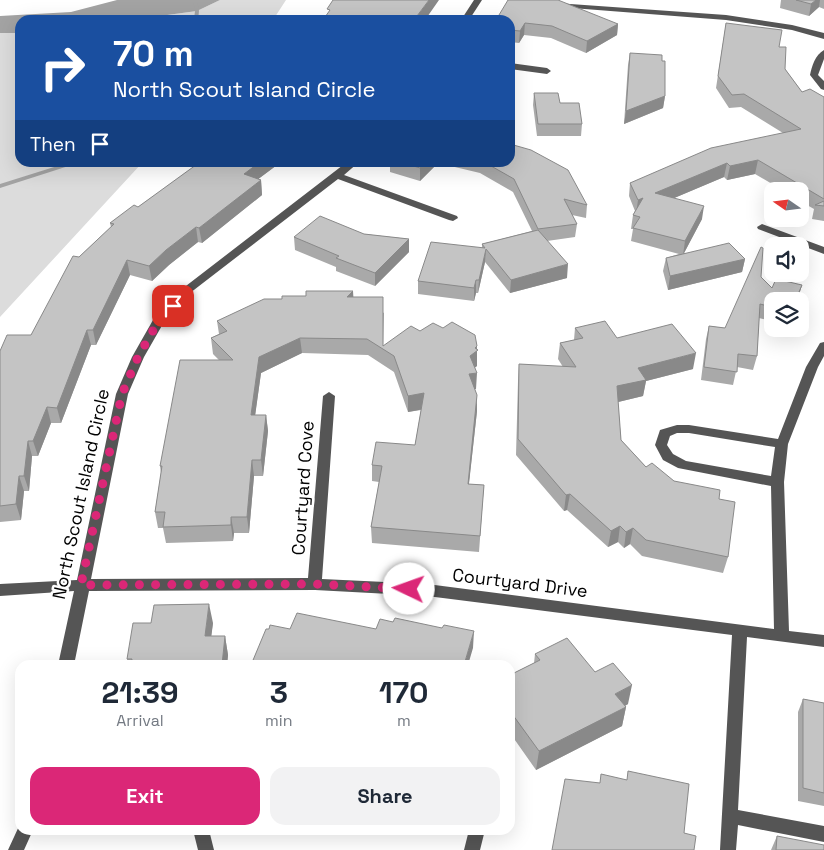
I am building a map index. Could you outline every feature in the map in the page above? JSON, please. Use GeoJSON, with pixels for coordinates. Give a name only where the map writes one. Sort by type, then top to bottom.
{"type":"FeatureCollection","features":[{"type":"Feature","properties":{"kind":"street"},"geometry":{"type":"LineString","coordinates":[[468,15],[478,0]]}},
{"type":"Feature","properties":{"kind":"street"},"geometry":{"type":"LineString","coordinates":[[546,3],[610,11],[743,20],[782,26],[824,36]]}},
{"type":"Feature","properties":{"kind":"street"},"geometry":{"type":"LineString","coordinates":[[824,54],[818,61],[814,75],[824,87]]}},
{"type":"Feature","properties":{"kind":"street"},"geometry":{"type":"LineString","coordinates":[[515,67],[546,71]]}},
{"type":"Feature","properties":{"kind":"street","name":"North Scout Island Circle"},"geometry":{"type":"LineString","coordinates":[[67,660],[122,394],[138,357],[159,320],[186,291],[348,167]]}},
{"type":"Feature","properties":{"kind":"street"},"geometry":{"type":"LineString","coordinates":[[338,176],[453,218]]}},
{"type":"Feature","properties":{"kind":"street"},"geometry":{"type":"LineString","coordinates":[[762,227],[824,250]]}},
{"type":"Feature","properties":{"kind":"street"},"geometry":{"type":"LineString","coordinates":[[782,635],[776,482],[782,444],[812,367],[824,346]]}},
{"type":"Feature","properties":{"kind":"street","name":"Courtyard Cove"},"geometry":{"type":"LineString","coordinates":[[315,584],[329,396]]}},
{"type":"Feature","properties":{"kind":"street"},"geometry":{"type":"LineString","coordinates":[[776,482],[683,465],[668,457],[661,445],[664,433],[677,429],[689,429],[782,444]]}},
{"type":"Feature","properties":{"kind":"street","name":"Courtyard Drive"},"geometry":{"type":"LineString","coordinates":[[0,590],[81,585],[315,584],[427,590],[824,641]]}},
{"type":"Feature","properties":{"kind":"street"},"geometry":{"type":"LineString","coordinates":[[728,850],[740,630]]}},
{"type":"Feature","properties":{"kind":"street"},"geometry":{"type":"LineString","coordinates":[[730,816],[824,834]]}},
{"type":"Feature","properties":{"kind":"street"},"geometry":{"type":"LineString","coordinates":[[16,850],[22,835]]}},
{"type":"Feature","properties":{"kind":"street"},"geometry":{"type":"LineString","coordinates":[[202,835],[206,850]]}},
{"type":"Feature","properties":{"kind":"street"},"geometry":{"type":"LineString","coordinates":[[472,850],[476,835]]}},
{"type":"Feature","properties":{"kind":"shaded area"},"geometry":{"type":"Polygon","coordinates":[[[117,0],[220,0],[197,11],[167,15],[18,15],[71,12],[117,0]]]}},
{"type":"Feature","properties":{"kind":"shaded area"},"geometry":{"type":"Polygon","coordinates":[[[220,0],[286,0],[276,15],[167,15],[197,11],[220,0]]]}},
{"type":"Feature","properties":{"kind":"shaded area"},"geometry":{"type":"Polygon","coordinates":[[[15,15],[15,33],[0,33],[0,16],[15,15]]]}},
{"type":"Feature","properties":{"kind":"shaded area"},"geometry":{"type":"Polygon","coordinates":[[[0,33],[15,33],[15,167],[138,167],[0,317],[0,33]]]}},
{"type":"Feature","properties":{"kind":"building"},"geometry":{"type":"Polygon","coordinates":[[[333,0],[429,0],[418,15],[326,15],[330,10],[327,9],[333,0]]]}},
{"type":"Feature","properties":{"kind":"building"},"geometry":{"type":"Polygon","coordinates":[[[508,0],[558,0],[618,24],[587,41],[552,26],[525,23],[520,31],[515,30],[515,15],[499,15],[508,0]]]}},
{"type":"Feature","properties":{"kind":"building"},"geometry":{"type":"Polygon","coordinates":[[[796,0],[816,0],[811,4],[796,0]]]}},
{"type":"Feature","properties":{"kind":"building"},"geometry":{"type":"Polygon","coordinates":[[[726,23],[782,30],[779,47],[786,47],[785,69],[802,92],[810,89],[824,97],[824,199],[809,190],[809,182],[795,182],[758,160],[730,166],[727,163],[655,193],[704,206],[685,241],[633,228],[640,217],[633,215],[643,198],[638,200],[630,183],[711,148],[801,129],[744,94],[732,95],[718,76],[726,23]]]}},
{"type":"Feature","properties":{"kind":"building"},"geometry":{"type":"Polygon","coordinates":[[[630,53],[662,55],[662,61],[665,61],[665,96],[626,111],[630,53]]]}},
{"type":"Feature","properties":{"kind":"building"},"geometry":{"type":"Polygon","coordinates":[[[534,93],[558,93],[560,103],[579,103],[582,124],[538,124],[534,93]]]}},
{"type":"Feature","properties":{"kind":"building"},"geometry":{"type":"Polygon","coordinates":[[[515,145],[531,150],[568,170],[587,205],[564,199],[577,224],[538,229],[514,179],[493,167],[515,167],[515,145]]]}},
{"type":"Feature","properties":{"kind":"building"},"geometry":{"type":"Polygon","coordinates":[[[193,167],[253,167],[244,174],[261,180],[199,228],[196,227],[166,250],[149,266],[127,260],[93,330],[87,330],[57,408],[47,407],[33,441],[28,441],[24,476],[19,476],[16,504],[0,506],[0,351],[7,335],[31,335],[73,256],[79,257],[114,224],[110,223],[134,205],[138,207],[193,167]]]}},
{"type":"Feature","properties":{"kind":"building"},"geometry":{"type":"Polygon","coordinates":[[[824,201],[824,206],[815,205],[824,201]]]}},
{"type":"Feature","properties":{"kind":"building"},"geometry":{"type":"Polygon","coordinates":[[[320,216],[364,234],[409,239],[375,273],[336,258],[339,256],[294,237],[320,216]]]}},
{"type":"Feature","properties":{"kind":"building"},"geometry":{"type":"Polygon","coordinates":[[[538,230],[568,264],[511,280],[486,249],[479,280],[476,280],[474,288],[418,281],[431,242],[485,248],[482,244],[538,230]]]}},
{"type":"Feature","properties":{"kind":"building"},"geometry":{"type":"Polygon","coordinates":[[[729,243],[745,259],[670,276],[666,258],[729,243]]]}},
{"type":"Feature","properties":{"kind":"building"},"geometry":{"type":"Polygon","coordinates":[[[761,247],[763,248],[761,277],[764,282],[772,288],[775,282],[789,282],[802,285],[799,292],[764,292],[764,305],[760,304],[757,356],[738,354],[737,372],[704,367],[709,326],[725,328],[761,247]]]}},
{"type":"Feature","properties":{"kind":"building"},"geometry":{"type":"Polygon","coordinates":[[[306,291],[353,291],[347,297],[383,297],[383,346],[411,326],[420,331],[433,323],[443,328],[452,322],[475,335],[477,346],[475,348],[478,350],[470,356],[477,373],[469,374],[477,395],[468,484],[484,485],[480,536],[371,527],[382,466],[372,465],[376,442],[415,445],[424,393],[408,396],[394,356],[367,339],[300,338],[259,357],[251,415],[266,415],[261,460],[252,460],[247,517],[231,517],[231,525],[163,527],[165,512],[155,512],[162,466],[160,466],[180,360],[233,360],[211,338],[227,331],[217,321],[264,299],[282,299],[282,296],[306,296],[306,291]]]}},
{"type":"Feature","properties":{"kind":"building"},"geometry":{"type":"Polygon","coordinates":[[[605,321],[617,338],[672,324],[696,353],[638,368],[646,380],[617,386],[621,440],[646,467],[652,463],[674,481],[720,490],[719,499],[735,502],[728,557],[646,540],[633,528],[626,532],[620,526],[611,531],[570,494],[566,495],[518,439],[519,364],[576,367],[560,343],[583,338],[575,328],[605,321]]]}},
{"type":"Feature","properties":{"kind":"building"},"geometry":{"type":"Polygon","coordinates":[[[209,604],[205,636],[225,636],[223,660],[127,659],[133,623],[151,623],[154,605],[209,604]]]}},
{"type":"Feature","properties":{"kind":"building"},"geometry":{"type":"Polygon","coordinates":[[[297,613],[376,629],[380,619],[393,622],[395,618],[442,628],[444,625],[474,631],[465,660],[253,660],[266,629],[269,629],[270,625],[290,629],[297,613]]]}},
{"type":"Feature","properties":{"kind":"building"},"geometry":{"type":"Polygon","coordinates":[[[567,638],[595,672],[613,663],[632,685],[615,694],[626,707],[539,751],[515,718],[515,672],[540,660],[535,654],[567,638]]]}},
{"type":"Feature","properties":{"kind":"building"},"geometry":{"type":"Polygon","coordinates":[[[803,699],[824,703],[824,793],[803,788],[803,699]]]}},
{"type":"Feature","properties":{"kind":"building"},"geometry":{"type":"Polygon","coordinates":[[[628,771],[689,784],[684,833],[696,836],[694,850],[552,850],[565,779],[600,783],[601,774],[627,780],[628,771]]]}},
{"type":"Feature","properties":{"kind":"building"},"geometry":{"type":"Polygon","coordinates":[[[777,836],[824,845],[824,850],[776,850],[777,836]]]}},
{"type":"Feature","properties":{"kind":"waterway"},"geometry":{"type":"LineString","coordinates":[[195,0],[197,15]]}},
{"type":"Feature","properties":{"kind":"waterway"},"geometry":{"type":"LineString","coordinates":[[0,186],[62,167]]}},
{"type":"Feature","properties":{"kind":"route"},"geometry":{"type":"LineString","coordinates":[[173,306],[159,320],[138,357],[122,394],[81,585],[315,584],[409,589]]}}]}
